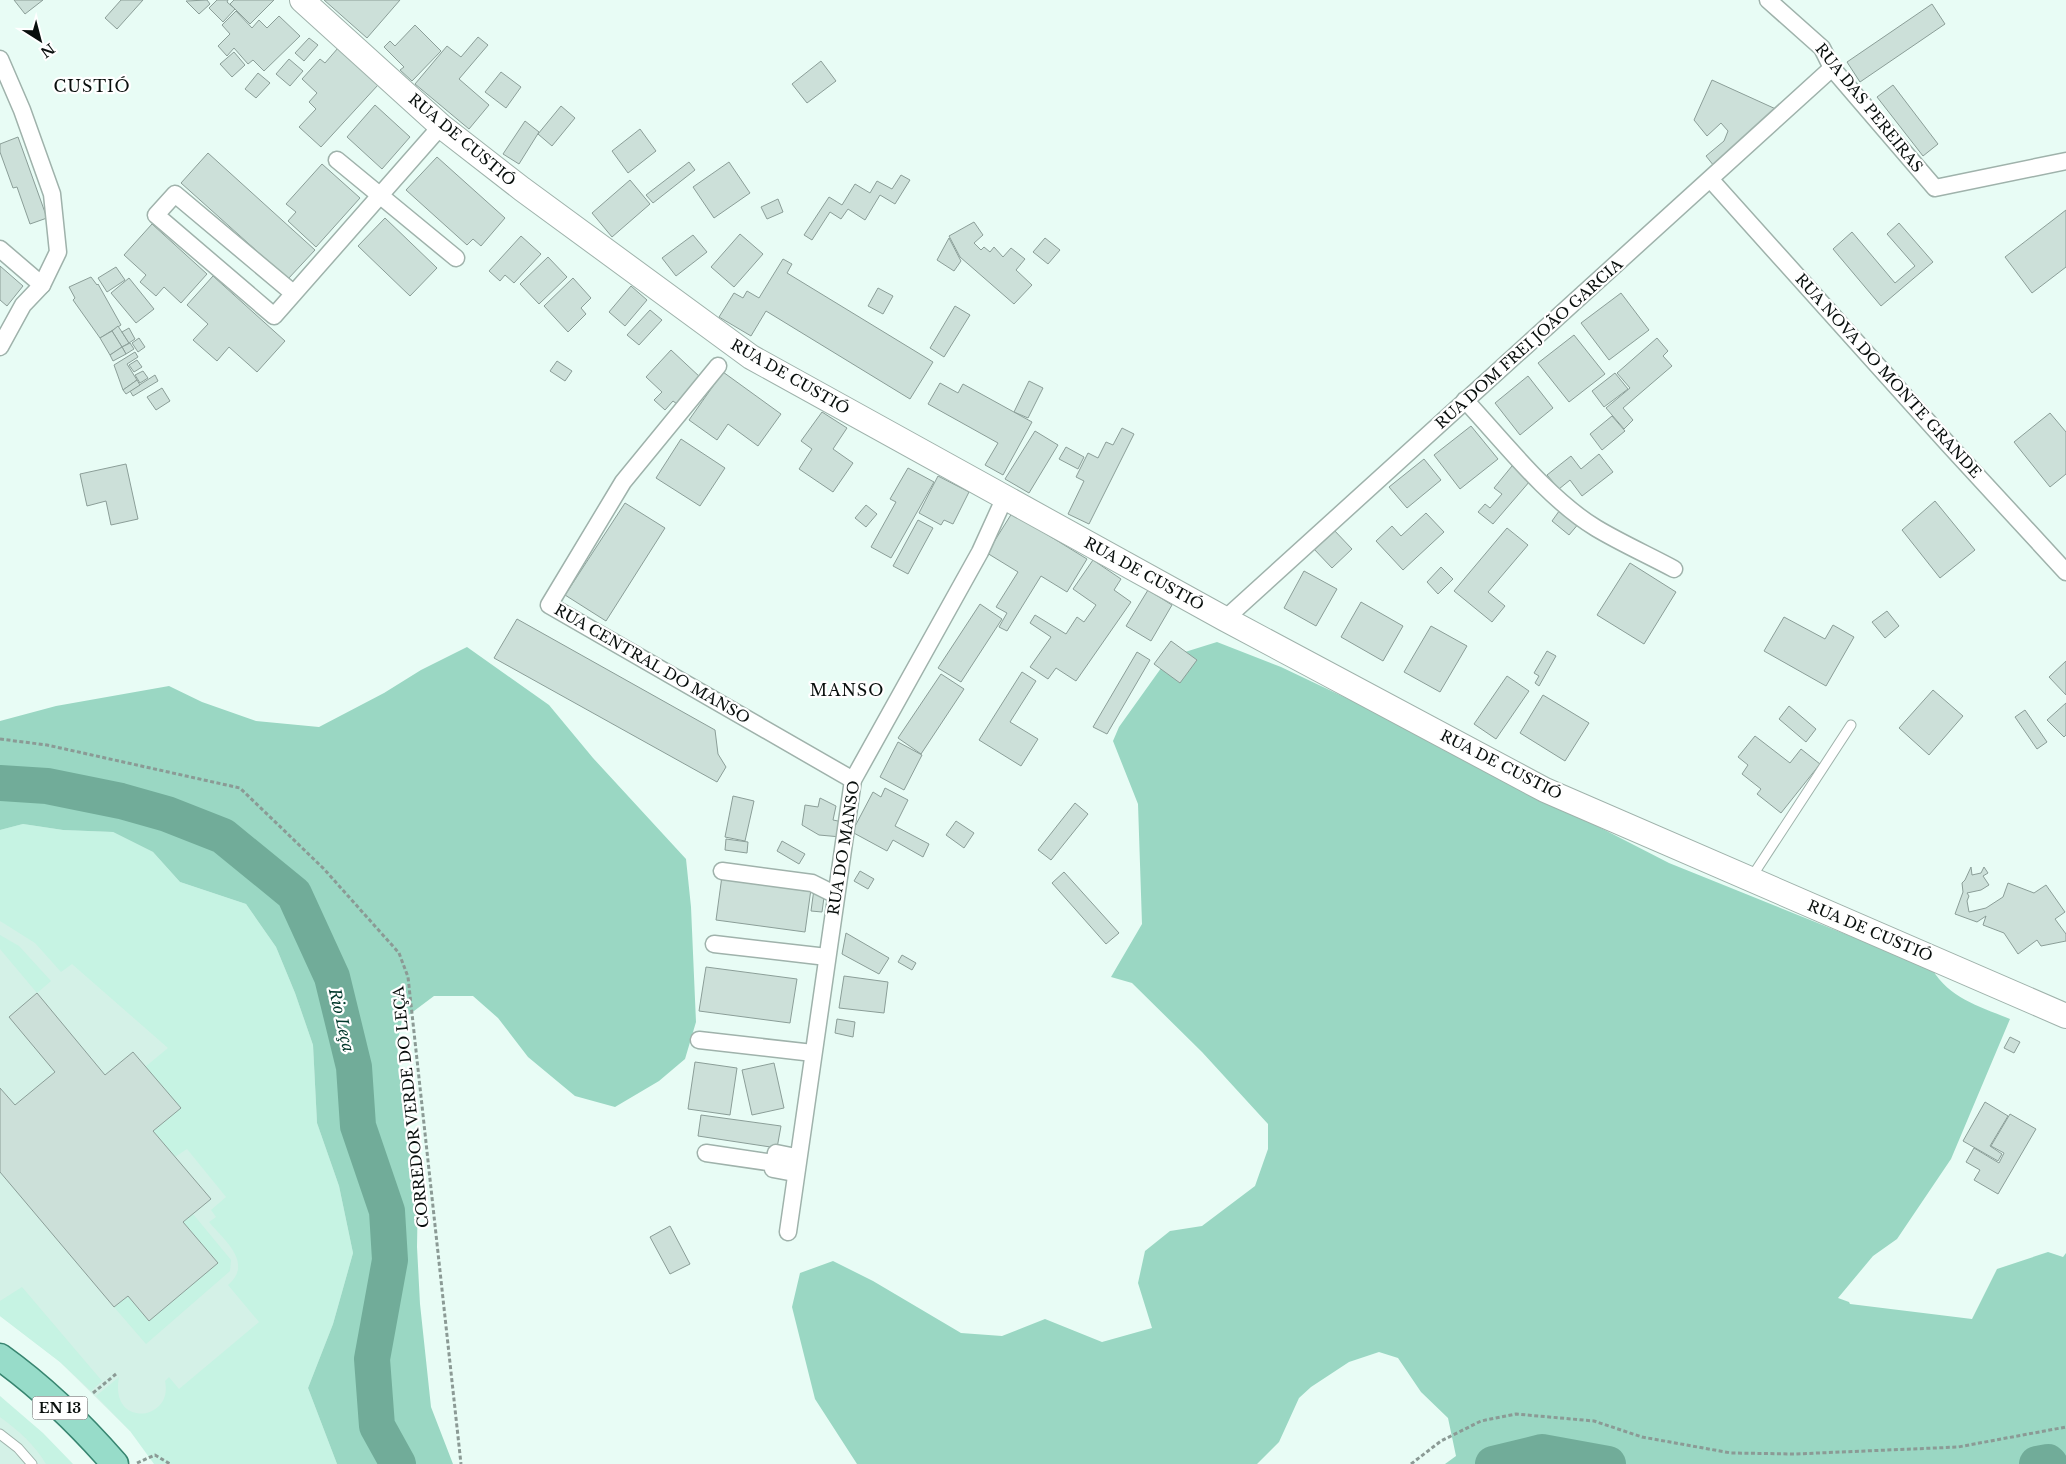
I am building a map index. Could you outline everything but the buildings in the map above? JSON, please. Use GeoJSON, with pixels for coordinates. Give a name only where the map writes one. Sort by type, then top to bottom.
{"type":"FeatureCollection","features":[{"type":"Feature","properties":{"kind":"main road","name":"RUA DE CUSTIÓ"},"geometry":{"type":"LineString","coordinates":[[302,0],[442,126],[522,189],[751,357],[1225,619],[1545,790],[2066,1016]]}},
{"type":"Feature","properties":{"kind":"main road","name":"EN 13"},"geometry":{"type":"LineString","coordinates":[[0,1357],[65,1412],[115,1464]]}},
{"type":"Feature","properties":{"kind":"street","name":"RUA DAS PEREIRAS"},"geometry":{"type":"LineString","coordinates":[[1768,0],[1822,48],[1832,68],[1935,188],[2066,161]]}},
{"type":"Feature","properties":{"kind":"street"},"geometry":{"type":"LineString","coordinates":[[0,59],[22,110],[52,194],[58,252],[42,285],[23,305],[0,347]]}},
{"type":"Feature","properties":{"kind":"street","name":"RUA DOM FREI JOÃO GARCIA"},"geometry":{"type":"LineString","coordinates":[[1225,619],[1465,400],[1711,180],[1832,68]]}},
{"type":"Feature","properties":{"kind":"street"},"geometry":{"type":"LineString","coordinates":[[293,293],[175,194],[156,215],[274,316],[442,126]]}},
{"type":"Feature","properties":{"kind":"street"},"geometry":{"type":"LineString","coordinates":[[336,160],[456,258]]}},
{"type":"Feature","properties":{"kind":"street","name":"RUA NOVA DO MONTE GRANDE"},"geometry":{"type":"LineString","coordinates":[[1711,180],[1948,444],[2066,572]]}},
{"type":"Feature","properties":{"kind":"street"},"geometry":{"type":"LineString","coordinates":[[0,249],[42,285]]}},
{"type":"Feature","properties":{"kind":"street","name":"RUA CENTRAL DO MANSO"},"geometry":{"type":"LineString","coordinates":[[718,366],[623,482],[549,605],[853,780]]}},
{"type":"Feature","properties":{"kind":"street"},"geometry":{"type":"LineString","coordinates":[[1465,400],[1564,505],[1595,528],[1674,569]]}},
{"type":"Feature","properties":{"kind":"street","name":"RUA DO MANSO"},"geometry":{"type":"LineString","coordinates":[[788,1232],[787,1164],[813,1053],[853,780],[980,552],[1005,497]]}},
{"type":"Feature","properties":{"kind":"street"},"geometry":{"type":"LineString","coordinates":[[722,871],[812,882],[836,895]]}},
{"type":"Feature","properties":{"kind":"street"},"geometry":{"type":"LineString","coordinates":[[714,944],[827,957]]}},
{"type":"Feature","properties":{"kind":"street"},"geometry":{"type":"LineString","coordinates":[[698,1040],[813,1053]]}},
{"type":"Feature","properties":{"kind":"street"},"geometry":{"type":"LineString","coordinates":[[706,1153],[787,1164]]}},
{"type":"Feature","properties":{"kind":"lane"},"geometry":{"type":"LineString","coordinates":[[1750,879],[1851,725]]}},
{"type":"Feature","properties":{"kind":"lane"},"geometry":{"type":"LineString","coordinates":[[0,1434],[18,1448],[32,1464]]}},
{"type":"Feature","properties":{"kind":"path","name":"CORREDOR VERDE DO LEÇA"},"geometry":{"type":"LineString","coordinates":[[0,739],[47,745],[240,788],[324,869],[399,953],[408,977],[461,1464]]}},
{"type":"Feature","properties":{"kind":"path"},"geometry":{"type":"LineString","coordinates":[[94,1393],[116,1374]]}},
{"type":"Feature","properties":{"kind":"path"},"geometry":{"type":"LineString","coordinates":[[1411,1464],[1442,1441],[1481,1421],[1516,1414],[1594,1421],[1642,1437],[1740,1453],[1795,1454],[1958,1447],[2066,1427]]}},
{"type":"Feature","properties":{"kind":"path"},"geometry":{"type":"LineString","coordinates":[[134,1464],[155,1456],[170,1464]]}},
{"type":"Feature","properties":{"kind":"shaded area"},"geometry":{"type":"Polygon","coordinates":[[[23,824],[63,830],[113,832],[153,852],[180,882],[246,904],[276,947],[295,993],[313,1045],[317,1123],[339,1186],[353,1253],[333,1324],[308,1388],[337,1464],[154,1464],[130,1431],[96,1396],[119,1377],[118,1394],[123,1405],[132,1412],[142,1414],[152,1411],[160,1405],[165,1394],[165,1381],[169,1377],[179,1389],[259,1322],[228,1285],[235,1277],[238,1268],[237,1260],[234,1252],[209,1222],[216,1217],[211,1210],[226,1197],[187,1149],[175,1157],[153,1131],[180,1108],[145,1067],[168,1048],[72,964],[61,972],[35,943],[0,921],[0,830],[23,824]]]}},
{"type":"Feature","properties":{"kind":"shaded area"},"geometry":{"type":"Polygon","coordinates":[[[0,891],[201,1057],[291,1307],[130,1431],[60,1362],[0,1316],[0,891]]]}},
{"type":"Feature","properties":{"kind":"shaded area"},"geometry":{"type":"Polygon","coordinates":[[[0,935],[19,946],[51,981],[37,993],[0,949],[0,935]]]}},
{"type":"Feature","properties":{"kind":"shaded area"},"geometry":{"type":"Polygon","coordinates":[[[193,1214],[231,1260],[230,1271],[146,1344],[114,1307],[128,1296],[149,1321],[218,1263],[183,1222],[193,1214]]]}},
{"type":"Feature","properties":{"kind":"shaded area"},"geometry":{"type":"Polygon","coordinates":[[[22,1287],[102,1381],[91,1391],[60,1362],[0,1316],[0,1301],[22,1287]]]}},
{"type":"Feature","properties":{"kind":"shaded area"},"geometry":{"type":"Polygon","coordinates":[[[0,1396],[43,1433],[73,1464],[46,1464],[26,1438],[0,1417],[0,1396]]]}},
{"type":"Feature","properties":{"kind":"shaded area"},"geometry":{"type":"Polygon","coordinates":[[[0,1410],[55,1464],[0,1464],[0,1410]]]}},
{"type":"Feature","properties":{"kind":"green space"},"geometry":{"type":"Polygon","coordinates":[[[1217,642],[1281,667],[1361,705],[1669,863],[1932,969],[1947,988],[1956,995],[2010,1019],[1951,1159],[1897,1239],[1873,1256],[1838,1298],[1850,1304],[1972,1319],[1997,1269],[2048,1252],[2063,1257],[2066,1253],[2066,1464],[1445,1464],[1456,1456],[1448,1418],[1421,1392],[1398,1358],[1379,1352],[1349,1362],[1311,1387],[1299,1398],[1279,1442],[1257,1464],[857,1464],[815,1399],[792,1307],[800,1273],[833,1261],[873,1281],[961,1333],[1002,1336],[1045,1319],[1102,1342],[1152,1328],[1138,1283],[1145,1251],[1170,1231],[1202,1226],[1255,1186],[1268,1149],[1268,1124],[1202,1052],[1132,983],[1111,977],[1142,924],[1138,804],[1113,741],[1119,727],[1169,657],[1217,642]]]}},
{"type":"Feature","properties":{"kind":"green space"},"geometry":{"type":"Polygon","coordinates":[[[467,647],[549,705],[593,758],[686,859],[691,907],[696,1022],[685,1059],[659,1081],[615,1107],[575,1096],[528,1057],[498,1018],[473,996],[434,996],[402,1020],[397,1044],[405,1123],[418,1188],[417,1247],[420,1304],[431,1407],[453,1464],[337,1464],[308,1388],[333,1324],[353,1253],[339,1186],[317,1123],[313,1045],[295,993],[276,947],[246,904],[180,882],[153,852],[113,832],[63,830],[23,824],[0,830],[0,721],[56,706],[169,686],[202,702],[256,721],[319,727],[384,693],[421,670],[467,647]]]}},
{"type":"Feature","properties":{"kind":"waterway","name":"Rio Leça"},"geometry":{"type":"LineString","coordinates":[[0,783],[47,786],[121,801],[167,814],[223,836],[294,894],[332,977],[354,1067],[358,1126],[387,1211],[390,1260],[372,1359],[377,1426],[398,1464]]}},
{"type":"Feature","properties":{"kind":"waterway","name":"Rio Leça"},"geometry":{"type":"LineString","coordinates":[[1493,1464],[1542,1452],[1608,1464]]}},
{"type":"Feature","properties":{"kind":"waterway","name":"Rio Leça"},"geometry":{"type":"LineString","coordinates":[[2037,1464],[2048,1462],[2050,1464]]}},
{"type":"Feature","properties":{"kind":"district","name":"CUSTIÓ"},"geometry":{"type":"Point","coordinates":[92,86]}},
{"type":"Feature","properties":{"kind":"district","name":"MANSO"},"geometry":{"type":"Point","coordinates":[847,690]}}]}
